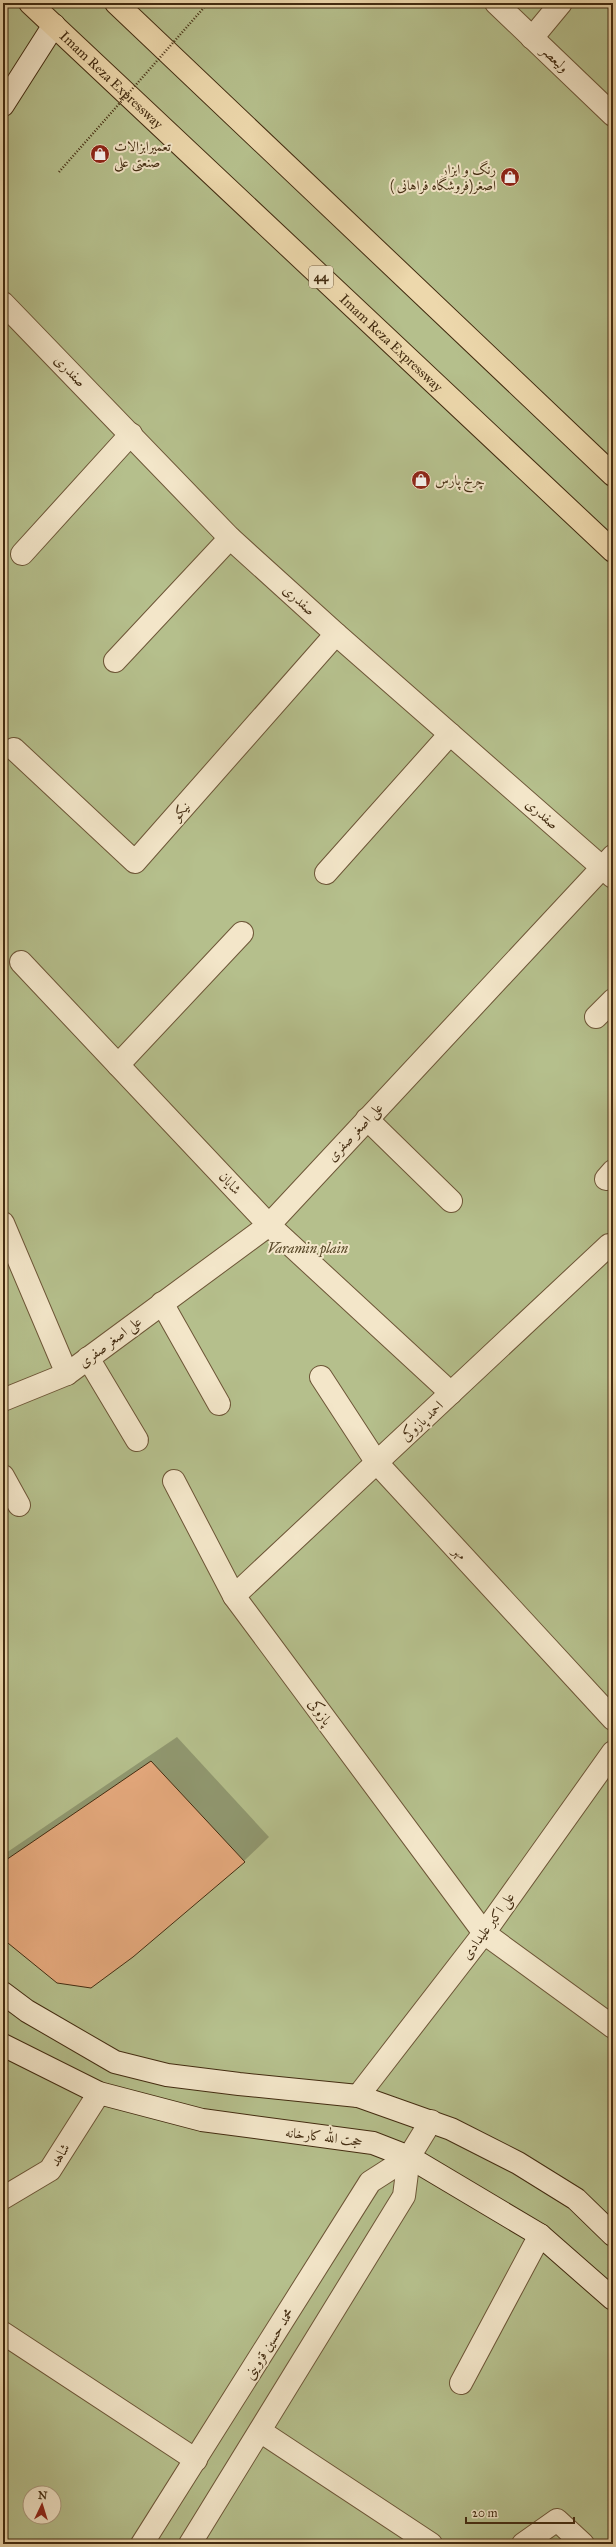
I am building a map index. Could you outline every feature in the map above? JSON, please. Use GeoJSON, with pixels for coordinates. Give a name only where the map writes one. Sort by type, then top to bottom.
{"type":"FeatureCollection","features":[{"type":"Feature","properties":{"kind":"highway","name":"Imam Reza Expressway"},"geometry":{"type":"LineString","coordinates":[[30,3],[613,550]]}},
{"type":"Feature","properties":{"kind":"highway"},"geometry":{"type":"LineString","coordinates":[[125,6],[613,476]]}},
{"type":"Feature","properties":{"kind":"street","name":"ولیعصر"},"geometry":{"type":"LineString","coordinates":[[496,3],[613,115]]}},
{"type":"Feature","properties":{"kind":"street"},"geometry":{"type":"LineString","coordinates":[[532,38],[561,3]]}},
{"type":"Feature","properties":{"kind":"street"},"geometry":{"type":"LineString","coordinates":[[3,106],[54,25]]}},
{"type":"Feature","properties":{"kind":"street","name":"صفدری"},"geometry":{"type":"LineString","coordinates":[[3,303],[230,538],[450,734],[609,867]]}},
{"type":"Feature","properties":{"kind":"street"},"geometry":{"type":"LineString","coordinates":[[22,554],[131,434]]}},
{"type":"Feature","properties":{"kind":"street"},"geometry":{"type":"LineString","coordinates":[[115,661],[230,538]]}},
{"type":"Feature","properties":{"kind":"street","name":"نیکو"},"geometry":{"type":"LineString","coordinates":[[14,749],[135,862],[336,634]]}},
{"type":"Feature","properties":{"kind":"street"},"geometry":{"type":"LineString","coordinates":[[326,873],[450,734]]}},
{"type":"Feature","properties":{"kind":"street","name":"علی اصغر صفری"},"geometry":{"type":"LineString","coordinates":[[3,1400],[67,1374],[269,1225],[367,1119],[609,867]]}},
{"type":"Feature","properties":{"kind":"street"},"geometry":{"type":"LineString","coordinates":[[118,1065],[242,933]]}},
{"type":"Feature","properties":{"kind":"street","name":"شایان"},"geometry":{"type":"LineString","coordinates":[[21,962],[269,1225],[451,1393]]}},
{"type":"Feature","properties":{"kind":"street"},"geometry":{"type":"LineString","coordinates":[[596,1017],[613,1000]]}},
{"type":"Feature","properties":{"kind":"street"},"geometry":{"type":"LineString","coordinates":[[367,1119],[451,1202]]}},
{"type":"Feature","properties":{"kind":"street"},"geometry":{"type":"LineString","coordinates":[[3,1223],[67,1374]]}},
{"type":"Feature","properties":{"kind":"street","name":"احمد پازوکی"},"geometry":{"type":"LineString","coordinates":[[234,1596],[451,1393],[611,1247]]}},
{"type":"Feature","properties":{"kind":"street"},"geometry":{"type":"LineString","coordinates":[[162,1304],[219,1404]]}},
{"type":"Feature","properties":{"kind":"street"},"geometry":{"type":"LineString","coordinates":[[88,1358],[137,1440]]}},
{"type":"Feature","properties":{"kind":"street","name":"مهر"},"geometry":{"type":"LineString","coordinates":[[321,1377],[377,1463],[613,1719]]}},
{"type":"Feature","properties":{"kind":"street"},"geometry":{"type":"LineString","coordinates":[[3,1476],[19,1505]]}},
{"type":"Feature","properties":{"kind":"street","name":"پازوکی"},"geometry":{"type":"LineString","coordinates":[[174,1481],[234,1596],[484,1933],[613,2027]]}},
{"type":"Feature","properties":{"kind":"street","name":"علی اکبر علیدادی"},"geometry":{"type":"LineString","coordinates":[[358,2096],[484,1933],[613,1752]]}},
{"type":"Feature","properties":{"kind":"street"},"geometry":{"type":"LineString","coordinates":[[3,1993],[27,2011],[116,2062],[189,2078],[358,2096],[431,2121],[518,2163],[576,2199],[613,2235]]}},
{"type":"Feature","properties":{"kind":"street","name":"حجت الله کارخانه"},"geometry":{"type":"LineString","coordinates":[[3,2045],[99,2093],[202,2120],[373,2143],[409,2157],[540,2235],[613,2299]]}},
{"type":"Feature","properties":{"kind":"street","name":"شاهد"},"geometry":{"type":"LineString","coordinates":[[3,2198],[50,2170],[99,2093]]}},
{"type":"Feature","properties":{"kind":"street","name":"محمد حسین قزوینی"},"geometry":{"type":"LineString","coordinates":[[190,2544],[404,2196],[409,2157],[431,2121]]}},
{"type":"Feature","properties":{"kind":"street","name":"محمد حسین قزوینی"},"geometry":{"type":"LineString","coordinates":[[142,2544],[370,2182],[409,2157]]}},
{"type":"Feature","properties":{"kind":"street"},"geometry":{"type":"LineString","coordinates":[[461,2383],[540,2235]]}},
{"type":"Feature","properties":{"kind":"street"},"geometry":{"type":"LineString","coordinates":[[3,2333],[196,2460]]}},
{"type":"Feature","properties":{"kind":"street"},"geometry":{"type":"LineString","coordinates":[[260,2431],[431,2544]]}},
{"type":"Feature","properties":{"kind":"street"},"geometry":{"type":"LineString","coordinates":[[523,2544],[557,2520],[583,2544]]}},
{"type":"Feature","properties":{"kind":"path"},"geometry":{"type":"LineString","coordinates":[[59,172],[208,3]]}},
{"type":"Feature","properties":{"kind":"green space","name":"Varamin plain"},"geometry":{"type":"Polygon","coordinates":[[[3,3],[613,3],[613,2544],[3,2544],[3,3]]]}},
{"type":"Feature","properties":{"kind":"building"},"geometry":{"type":"Polygon","coordinates":[[[151,1761],[245,1862],[133,1957],[91,1988],[57,1983],[3,1939],[3,1862],[151,1761]]]}},
{"type":"Feature","properties":{"kind":"place","name":"تعمیرابزالات صنعتی علی"},"geometry":{"type":"Point","coordinates":[100,154]}},
{"type":"Feature","properties":{"kind":"place","name":"رنگ و ابزار اصغر(فروشگاه فراهانی )"},"geometry":{"type":"Point","coordinates":[510,177]}},
{"type":"Feature","properties":{"kind":"place","name":"چرخ پارس"},"geometry":{"type":"Point","coordinates":[421,480]}}]}
